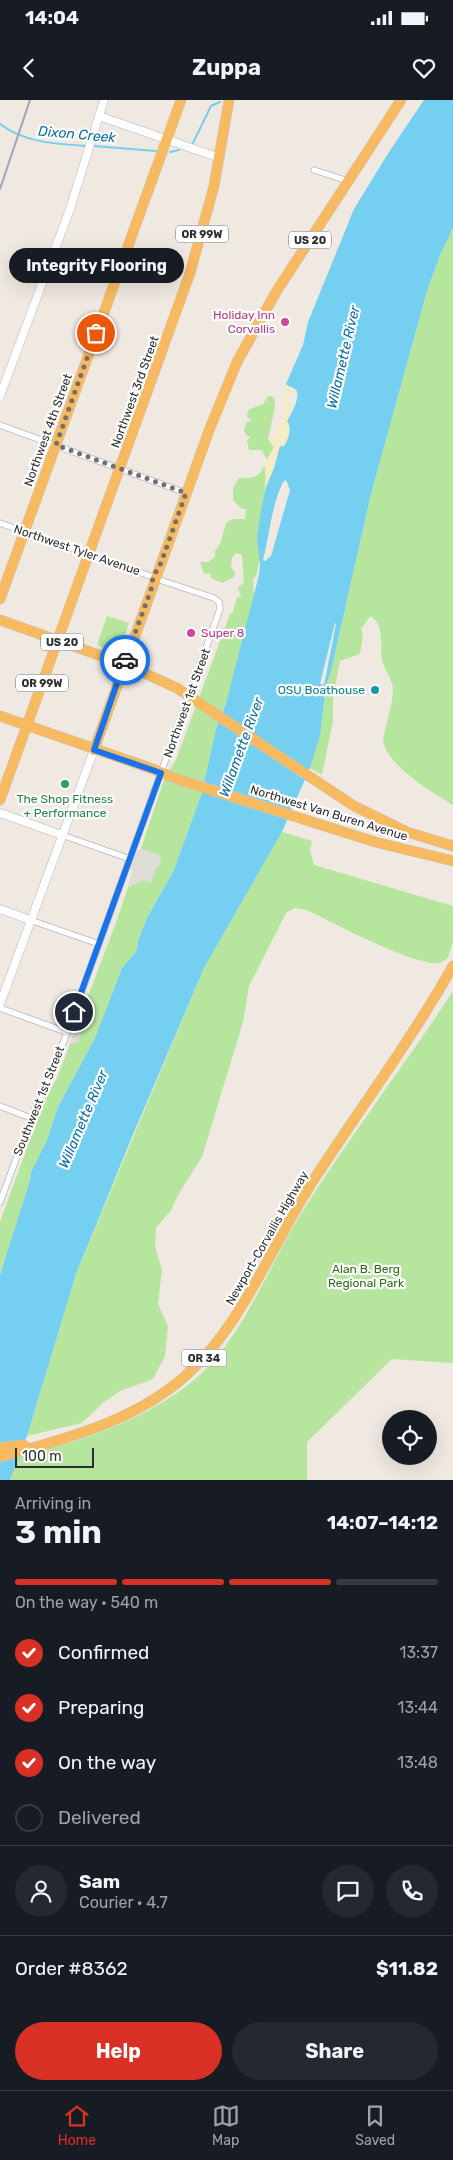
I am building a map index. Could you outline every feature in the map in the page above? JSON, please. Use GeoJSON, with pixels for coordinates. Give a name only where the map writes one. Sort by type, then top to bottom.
{"type":"FeatureCollection","features":[{"type":"Feature","properties":{"kind":"highway","name":"Northwest 4th Street"},"geometry":{"type":"LineString","coordinates":[[0,599],[181,100]]}},
{"type":"Feature","properties":{"kind":"highway","name":"Northwest 3rd Street"},"geometry":{"type":"LineString","coordinates":[[0,800],[190,273],[205,225],[220,158],[229,100]]}},
{"type":"Feature","properties":{"kind":"highway","name":"US 20"},"geometry":{"type":"LineString","coordinates":[[94,750],[155,578],[227,385],[263,314],[400,100]]}},
{"type":"Feature","properties":{"kind":"highway","name":"US 20"},"geometry":{"type":"LineString","coordinates":[[0,620],[124,664],[177,688],[354,806],[407,832],[453,846]]}},
{"type":"Feature","properties":{"kind":"highway","name":"Northwest Van Buren Avenue"},"geometry":{"type":"LineString","coordinates":[[0,716],[126,760],[159,779],[177,779],[346,833],[453,861]]}},
{"type":"Feature","properties":{"kind":"highway","name":"Newport-Corvallis Highway"},"geometry":{"type":"LineString","coordinates":[[65,1438],[112,1421],[153,1400],[186,1375],[212,1349],[250,1292],[312,1184],[405,1047],[453,966]]}},
{"type":"Feature","properties":{"kind":"highway","name":"OR 34"},"geometry":{"type":"LineString","coordinates":[[0,1450],[65,1438]]}},
{"type":"Feature","properties":{"kind":"highway"},"geometry":{"type":"LineString","coordinates":[[0,1457],[65,1438]]}},
{"type":"Feature","properties":{"kind":"street"},"geometry":{"type":"LineString","coordinates":[[0,396],[52,258],[104,100]]}},
{"type":"Feature","properties":{"kind":"street"},"geometry":{"type":"LineString","coordinates":[[99,116],[220,158]]}},
{"type":"Feature","properties":{"kind":"street"},"geometry":{"type":"LineString","coordinates":[[314,170],[348,181]]}},
{"type":"Feature","properties":{"kind":"street"},"geometry":{"type":"LineString","coordinates":[[52,258],[114,281]]}},
{"type":"Feature","properties":{"kind":"street"},"geometry":{"type":"LineString","coordinates":[[0,425],[186,493]]}},
{"type":"Feature","properties":{"kind":"street","name":"Northwest Tyler Avenue"},"geometry":{"type":"LineString","coordinates":[[0,523],[214,598],[219,602]]}},
{"type":"Feature","properties":{"kind":"street","name":"Northwest 1st Street"},"geometry":{"type":"LineString","coordinates":[[99,944],[220,612],[219,602]]}},
{"type":"Feature","properties":{"kind":"street"},"geometry":{"type":"LineString","coordinates":[[66,1032],[0,1006],[94,750]]}},
{"type":"Feature","properties":{"kind":"street"},"geometry":{"type":"LineString","coordinates":[[0,813],[130,859]]}},
{"type":"Feature","properties":{"kind":"street"},"geometry":{"type":"LineString","coordinates":[[0,909],[99,944]]}},
{"type":"Feature","properties":{"kind":"street","name":"Southwest 1st Street"},"geometry":{"type":"LineString","coordinates":[[0,1202],[31,1118],[53,1071],[99,944]]}},
{"type":"Feature","properties":{"kind":"street"},"geometry":{"type":"LineString","coordinates":[[0,1106],[31,1118]]}},
{"type":"Feature","properties":{"kind":"green space"},"geometry":{"type":"Polygon","coordinates":[[[453,228],[453,805],[401,769],[386,750],[383,740],[393,687],[382,659],[379,626],[370,616],[361,629],[363,636],[360,654],[340,661],[333,697],[333,721],[322,775],[310,768],[320,736],[326,685],[331,671],[371,494],[427,291],[441,253],[453,228]]]}},
{"type":"Feature","properties":{"kind":"green space"},"geometry":{"type":"Polygon","coordinates":[[[268,396],[274,397],[275,407],[268,439],[274,448],[267,460],[262,450],[249,450],[247,441],[250,437],[246,435],[244,429],[247,422],[251,421],[247,416],[248,410],[263,404],[268,396]]]}},
{"type":"Feature","properties":{"kind":"green space"},"geometry":{"type":"Polygon","coordinates":[[[264,466],[268,475],[265,483],[263,558],[259,561],[257,574],[253,580],[254,599],[228,696],[216,729],[201,796],[173,872],[147,918],[136,952],[122,968],[95,1038],[58,1107],[47,1140],[31,1172],[0,1275],[0,1222],[44,1101],[57,1078],[117,920],[165,777],[176,760],[230,614],[233,612],[237,597],[241,597],[238,587],[244,583],[242,555],[236,553],[232,558],[231,567],[235,573],[234,577],[222,583],[211,578],[210,573],[204,574],[200,562],[208,562],[215,557],[215,551],[220,544],[226,523],[232,519],[245,519],[246,509],[242,509],[233,500],[233,488],[239,478],[257,475],[264,466]]]}},
{"type":"Feature","properties":{"kind":"green space"},"geometry":{"type":"Polygon","coordinates":[[[107,616],[129,623],[122,642],[117,648],[112,649],[97,645],[107,616]]]}},
{"type":"Feature","properties":{"kind":"green space"},"geometry":{"type":"Polygon","coordinates":[[[282,832],[312,841],[310,850],[314,865],[453,906],[453,942],[448,958],[439,963],[411,958],[307,910],[295,908],[286,913],[249,986],[243,1022],[202,1157],[178,1195],[171,1210],[156,1228],[155,1246],[162,1270],[158,1304],[168,1326],[165,1356],[153,1379],[120,1391],[103,1403],[82,1423],[27,1436],[76,1274],[204,968],[282,832]]]}},
{"type":"Feature","properties":{"kind":"green space","name":"Alan B. Berg Regional Park"},"geometry":{"type":"Polygon","coordinates":[[[453,991],[453,1363],[392,1359],[307,1442],[307,1480],[10,1480],[19,1455],[73,1441],[125,1422],[170,1398],[211,1364],[226,1346],[252,1304],[316,1190],[453,991]]]}},
{"type":"Feature","properties":{"kind":"sand"},"geometry":{"type":"Polygon","coordinates":[[[287,385],[296,389],[287,396],[288,405],[291,407],[287,421],[289,423],[289,435],[284,446],[280,446],[266,487],[265,463],[275,445],[270,442],[283,415],[281,397],[286,392],[287,385]]]}},
{"type":"Feature","properties":{"kind":"shaded area"},"geometry":{"type":"Polygon","coordinates":[[[141,849],[160,855],[161,864],[156,868],[151,883],[142,880],[132,885],[131,888],[128,887],[133,871],[130,870],[137,850],[141,849]]]}},
{"type":"Feature","properties":{"kind":"shaded area"},"geometry":{"type":"Polygon","coordinates":[[[79,1018],[81,1018],[84,1031],[80,1032],[79,1042],[70,1044],[79,1018]]]}},
{"type":"Feature","properties":{"kind":"water","name":"Willamette River"},"geometry":{"type":"Polygon","coordinates":[[[424,100],[453,100],[453,228],[441,253],[427,291],[371,494],[331,671],[326,685],[320,736],[310,768],[282,832],[204,968],[76,1274],[27,1436],[10,1480],[0,1480],[0,1275],[31,1172],[47,1140],[58,1107],[95,1038],[122,968],[136,952],[147,918],[173,872],[201,796],[216,729],[226,703],[259,575],[260,564],[257,539],[266,487],[280,446],[284,446],[287,440],[290,430],[287,421],[297,397],[296,390],[286,384],[303,345],[308,322],[354,209],[424,100]],[[286,480],[279,491],[273,511],[263,560],[265,561],[271,556],[290,490],[286,480]]]}},
{"type":"Feature","properties":{"kind":"pier"},"geometry":{"type":"Polygon","coordinates":[[[336,624],[324,685],[320,684],[336,624]]]}},
{"type":"Feature","properties":{"kind":"waterway","name":"Dixon Creek"},"geometry":{"type":"LineString","coordinates":[[193,143],[211,106],[220,102]]}},
{"type":"Feature","properties":{"kind":"waterway","name":"Dixon Creek"},"geometry":{"type":"LineString","coordinates":[[0,124],[31,139],[88,146]]}},
{"type":"Feature","properties":{"kind":"waterway","name":"Dixon Creek"},"geometry":{"type":"LineString","coordinates":[[93,146],[156,151]]}},
{"type":"Feature","properties":{"kind":"waterway","name":"Dixon Creek"},"geometry":{"type":"LineString","coordinates":[[170,152],[179,150]]}},
{"type":"Feature","properties":{"kind":"railway"},"geometry":{"type":"LineString","coordinates":[[0,189],[30,100]]}},
{"type":"Feature","properties":{"kind":"way so far"},"geometry":{"type":"LineString","coordinates":[[96,333],[56,445],[186,493],[161,563],[153,577],[151,590],[125,660]]}},
{"type":"Feature","properties":{"kind":"place","name":"Holiday Inn Corvallis"},"geometry":{"type":"Point","coordinates":[285,322]}},
{"type":"Feature","properties":{"kind":"place","name":"Integrity Flooring"},"geometry":{"type":"Point","coordinates":[96,333]}},
{"type":"Feature","properties":{"kind":"place","name":"Super 8"},"geometry":{"type":"Point","coordinates":[191,633]}},
{"type":"Feature","properties":{"kind":"place","name":"OSU Boathouse"},"geometry":{"type":"Point","coordinates":[375,690]}},
{"type":"Feature","properties":{"kind":"place","name":"The Shop Fitness + Performance"},"geometry":{"type":"Point","coordinates":[65,784]}},
{"type":"Feature","properties":{"kind":"route"},"geometry":{"type":"LineString","coordinates":[[74,1012],[161,773],[94,750],[125,660]]}}]}
